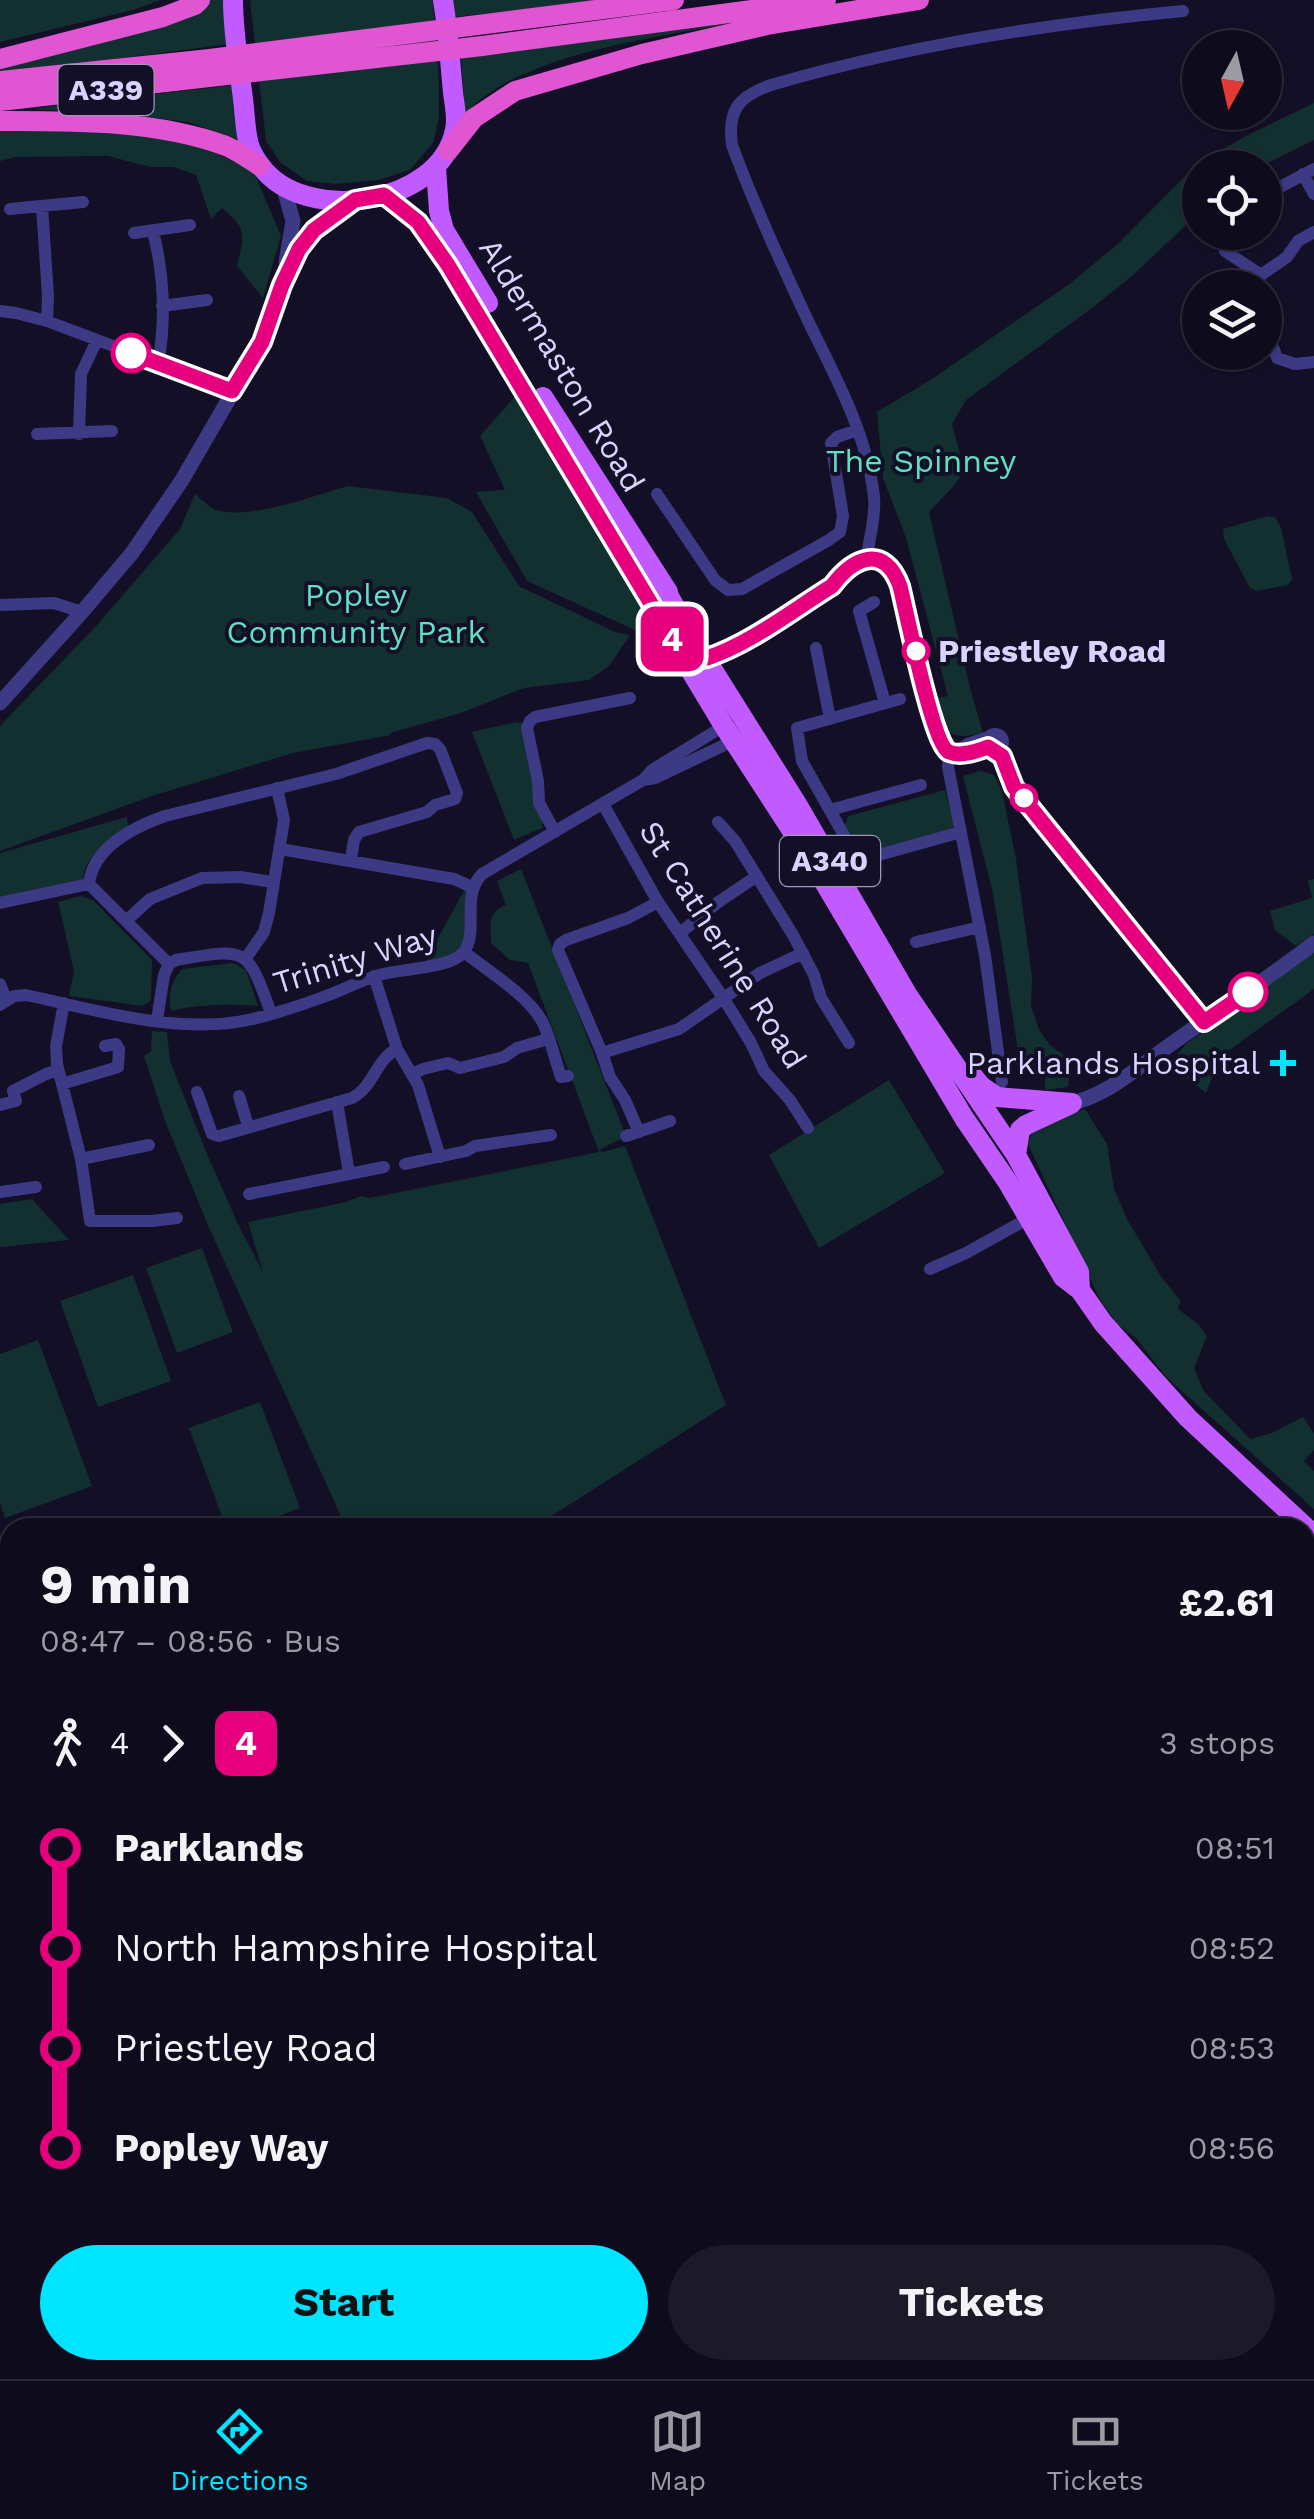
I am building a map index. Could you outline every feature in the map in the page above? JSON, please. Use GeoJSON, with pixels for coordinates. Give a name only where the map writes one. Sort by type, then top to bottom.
{"type":"FeatureCollection","features":[{"type":"Feature","properties":{"kind":"highway"},"geometry":{"type":"LineString","coordinates":[[0,59],[162,17],[200,0]]}},
{"type":"Feature","properties":{"kind":"highway","name":"A339"},"geometry":{"type":"LineString","coordinates":[[482,36],[674,0]]}},
{"type":"Feature","properties":{"kind":"highway","name":"A339"},"geometry":{"type":"LineString","coordinates":[[0,81],[212,68],[826,0]]}},
{"type":"Feature","properties":{"kind":"highway"},"geometry":{"type":"LineString","coordinates":[[442,159],[474,118],[516,91],[642,54],[766,26],[919,0]]}},
{"type":"Feature","properties":{"kind":"highway","name":"A339"},"geometry":{"type":"LineString","coordinates":[[0,102],[212,68]]}},
{"type":"Feature","properties":{"kind":"highway"},"geometry":{"type":"LineString","coordinates":[[0,121],[132,126],[189,134],[230,148],[260,166]]}},
{"type":"Feature","properties":{"kind":"main road"},"geometry":{"type":"LineString","coordinates":[[233,0],[250,147],[260,166],[284,189],[314,199],[355,200],[384,195],[422,179],[442,159]]}},
{"type":"Feature","properties":{"kind":"main road","name":"Aldermaston Road"},"geometry":{"type":"LineString","coordinates":[[443,0],[456,128],[442,159],[439,211],[444,230],[540,392],[708,649],[738,728],[811,860],[964,1118],[1032,1216],[1079,1272],[1080,1290],[1103,1324],[1188,1418],[1296,1518]]}},
{"type":"Feature","properties":{"kind":"main road","name":"Aldermaston Road"},"geometry":{"type":"LineString","coordinates":[[384,195],[418,222],[448,265],[683,657],[738,728]]}},
{"type":"Feature","properties":{"kind":"main road"},"geometry":{"type":"LineString","coordinates":[[683,657],[692,660],[708,649]]}},
{"type":"Feature","properties":{"kind":"main road","name":"Aldermaston Road"},"geometry":{"type":"LineString","coordinates":[[708,649],[705,677],[907,994],[996,1097],[1032,1216]]}},
{"type":"Feature","properties":{"kind":"main road"},"geometry":{"type":"LineString","coordinates":[[964,1118],[996,1097],[1072,1103]]}},
{"type":"Feature","properties":{"kind":"main road","name":"A340"},"geometry":{"type":"LineString","coordinates":[[996,1097],[984,1122],[1007,1166],[1006,1181]]}},
{"type":"Feature","properties":{"kind":"main road"},"geometry":{"type":"LineString","coordinates":[[1016,1155],[1020,1130],[1072,1103]]}},
{"type":"Feature","properties":{"kind":"street"},"geometry":{"type":"LineString","coordinates":[[867,558],[874,497],[857,430],[842,388],[808,322],[737,159],[730,135],[737,105],[752,91],[770,85],[933,45],[1094,19],[1182,11]]}},
{"type":"Feature","properties":{"kind":"street"},"geometry":{"type":"LineString","coordinates":[[1282,186],[1309,171],[1314,194]]}},
{"type":"Feature","properties":{"kind":"street"},"geometry":{"type":"LineString","coordinates":[[282,285],[292,221],[284,189]]}},
{"type":"Feature","properties":{"kind":"street"},"geometry":{"type":"LineString","coordinates":[[5,695],[132,554],[172,497],[262,342],[299,249],[314,230],[355,200]]}},
{"type":"Feature","properties":{"kind":"street"},"geometry":{"type":"LineString","coordinates":[[10,209],[83,202]]}},
{"type":"Feature","properties":{"kind":"street"},"geometry":{"type":"LineString","coordinates":[[42,206],[47,321]]}},
{"type":"Feature","properties":{"kind":"street"},"geometry":{"type":"LineString","coordinates":[[134,232],[190,225]]}},
{"type":"Feature","properties":{"kind":"street"},"geometry":{"type":"LineString","coordinates":[[154,232],[160,256],[163,327],[158,364]]}},
{"type":"Feature","properties":{"kind":"street"},"geometry":{"type":"LineString","coordinates":[[1272,270],[1298,241],[1314,232]]}},
{"type":"Feature","properties":{"kind":"street"},"geometry":{"type":"LineString","coordinates":[[1224,250],[1247,270]]}},
{"type":"Feature","properties":{"kind":"street"},"geometry":{"type":"LineString","coordinates":[[162,306],[207,300]]}},
{"type":"Feature","properties":{"kind":"street"},"geometry":{"type":"LineString","coordinates":[[0,311],[47,321],[232,391]]}},
{"type":"Feature","properties":{"kind":"street"},"geometry":{"type":"LineString","coordinates":[[79,434],[81,374],[97,340]]}},
{"type":"Feature","properties":{"kind":"street"},"geometry":{"type":"LineString","coordinates":[[1282,360],[1295,364],[1314,362]]}},
{"type":"Feature","properties":{"kind":"street"},"geometry":{"type":"LineString","coordinates":[[37,434],[112,430]]}},
{"type":"Feature","properties":{"kind":"street"},"geometry":{"type":"LineString","coordinates":[[656,494],[715,580],[728,590],[742,589],[840,532],[843,516],[831,443],[837,436],[857,430]]}},
{"type":"Feature","properties":{"kind":"street"},"geometry":{"type":"LineString","coordinates":[[708,649],[860,560],[874,559],[886,565],[898,579],[934,723],[944,748],[952,753]]}},
{"type":"Feature","properties":{"kind":"street"},"geometry":{"type":"LineString","coordinates":[[708,649],[736,645],[832,586],[840,575]]}},
{"type":"Feature","properties":{"kind":"street"},"geometry":{"type":"LineString","coordinates":[[0,605],[54,602],[82,612]]}},
{"type":"Feature","properties":{"kind":"street"},"geometry":{"type":"LineString","coordinates":[[874,602],[852,610],[885,703]]}},
{"type":"Feature","properties":{"kind":"street"},"geometry":{"type":"LineString","coordinates":[[720,680],[729,655],[774,622]]}},
{"type":"Feature","properties":{"kind":"street"},"geometry":{"type":"LineString","coordinates":[[816,648],[830,719]]}},
{"type":"Feature","properties":{"kind":"street"},"geometry":{"type":"LineString","coordinates":[[555,832],[539,803],[530,721],[535,717],[605,710],[630,698]]}},
{"type":"Feature","properties":{"kind":"street"},"geometry":{"type":"LineString","coordinates":[[900,699],[797,728],[802,761],[861,858],[961,832]]}},
{"type":"Feature","properties":{"kind":"street"},"geometry":{"type":"LineString","coordinates":[[280,848],[454,879],[472,887],[488,870],[643,780],[652,770],[738,728]]}},
{"type":"Feature","properties":{"kind":"street"},"geometry":{"type":"LineString","coordinates":[[89,884],[93,865],[138,825],[336,774],[427,743],[435,744],[457,793],[454,798],[427,812],[359,832],[352,860]]}},
{"type":"Feature","properties":{"kind":"street"},"geometry":{"type":"LineString","coordinates":[[988,743],[969,745],[952,753],[948,767],[980,926],[996,1097]]}},
{"type":"Feature","properties":{"kind":"street"},"geometry":{"type":"LineString","coordinates":[[830,810],[921,785]]}},
{"type":"Feature","properties":{"kind":"street"},"geometry":{"type":"LineString","coordinates":[[246,958],[264,932],[280,848],[284,820],[276,788]]}},
{"type":"Feature","properties":{"kind":"street","name":"St Catherine Road"},"geometry":{"type":"LineString","coordinates":[[603,804],[658,902],[724,999],[764,1071],[808,1128]]}},
{"type":"Feature","properties":{"kind":"street"},"geometry":{"type":"LineString","coordinates":[[718,822],[735,841],[803,953],[821,998],[849,1044]]}},
{"type":"Feature","properties":{"kind":"street"},"geometry":{"type":"LineString","coordinates":[[680,933],[757,876]]}},
{"type":"Feature","properties":{"kind":"street"},"geometry":{"type":"LineString","coordinates":[[126,921],[150,899],[202,878],[240,877],[274,882]]}},
{"type":"Feature","properties":{"kind":"street"},"geometry":{"type":"LineString","coordinates":[[0,903],[89,884]]}},
{"type":"Feature","properties":{"kind":"street"},"geometry":{"type":"LineString","coordinates":[[89,884],[168,964]]}},
{"type":"Feature","properties":{"kind":"street","name":"Trinity Way"},"geometry":{"type":"LineString","coordinates":[[3,1002],[26,995],[111,1014],[184,1024],[249,1020],[327,996],[374,976],[456,959],[464,952],[469,936],[472,887]]}},
{"type":"Feature","properties":{"kind":"street"},"geometry":{"type":"LineString","coordinates":[[658,902],[560,944],[558,950],[610,1077],[624,1100],[632,1134],[670,1120]]}},
{"type":"Feature","properties":{"kind":"street"},"geometry":{"type":"LineString","coordinates":[[916,942],[980,926]]}},
{"type":"Feature","properties":{"kind":"street"},"geometry":{"type":"LineString","coordinates":[[1072,1103],[1122,1080],[1314,944]]}},
{"type":"Feature","properties":{"kind":"street"},"geometry":{"type":"LineString","coordinates":[[464,952],[536,1012],[561,1078],[568,1076]]}},
{"type":"Feature","properties":{"kind":"street"},"geometry":{"type":"LineString","coordinates":[[157,1020],[168,964],[226,953],[246,958],[256,969],[271,1014]]}},
{"type":"Feature","properties":{"kind":"street"},"geometry":{"type":"LineString","coordinates":[[602,1053],[679,1029],[760,973],[803,953]]}},
{"type":"Feature","properties":{"kind":"street"},"geometry":{"type":"LineString","coordinates":[[374,976],[397,1049],[423,1100],[440,1157]]}},
{"type":"Feature","properties":{"kind":"street"},"geometry":{"type":"LineString","coordinates":[[0,984],[3,1002]]}},
{"type":"Feature","properties":{"kind":"street"},"geometry":{"type":"LineString","coordinates":[[64,1003],[56,1046],[90,1221],[177,1218]]}},
{"type":"Feature","properties":{"kind":"street"},"geometry":{"type":"LineString","coordinates":[[412,1074],[448,1064],[460,1068],[489,1061],[548,1039]]}},
{"type":"Feature","properties":{"kind":"street"},"geometry":{"type":"LineString","coordinates":[[0,1106],[16,1101],[13,1091],[46,1074],[60,1077],[118,1067],[116,1044],[105,1046]]}},
{"type":"Feature","properties":{"kind":"street"},"geometry":{"type":"LineString","coordinates":[[197,1092],[212,1134],[219,1136],[362,1093],[388,1054],[397,1049]]}},
{"type":"Feature","properties":{"kind":"street"},"geometry":{"type":"LineString","coordinates":[[238,1096],[248,1126]]}},
{"type":"Feature","properties":{"kind":"street"},"geometry":{"type":"LineString","coordinates":[[338,1102],[350,1173]]}},
{"type":"Feature","properties":{"kind":"street","name":"St Catherine Road"},"geometry":{"type":"LineString","coordinates":[[799,1115],[814,1105]]}},
{"type":"Feature","properties":{"kind":"street"},"geometry":{"type":"LineString","coordinates":[[405,1164],[475,1146],[546,1140]]}},
{"type":"Feature","properties":{"kind":"street"},"geometry":{"type":"LineString","coordinates":[[81,1159],[150,1145]]}},
{"type":"Feature","properties":{"kind":"street"},"geometry":{"type":"LineString","coordinates":[[259,1197],[384,1168]]}},
{"type":"Feature","properties":{"kind":"street"},"geometry":{"type":"LineString","coordinates":[[0,1192],[36,1187]]}},
{"type":"Feature","properties":{"kind":"street"},"geometry":{"type":"LineString","coordinates":[[930,1269],[1032,1216]]}},
{"type":"Feature","properties":{"kind":"green space"},"geometry":{"type":"Polygon","coordinates":[[[0,0],[161,0],[0,42],[0,0]]]}},
{"type":"Feature","properties":{"kind":"green space"},"geometry":{"type":"Polygon","coordinates":[[[210,0],[227,0],[230,44],[0,74],[0,66],[196,10],[210,0]]]}},
{"type":"Feature","properties":{"kind":"green space"},"geometry":{"type":"Polygon","coordinates":[[[250,0],[433,0],[439,117],[433,143],[410,170],[379,180],[336,184],[307,181],[281,163],[266,141],[250,0]]]}},
{"type":"Feature","properties":{"kind":"green space"},"geometry":{"type":"Polygon","coordinates":[[[452,0],[615,0],[454,17],[452,0]]]}},
{"type":"Feature","properties":{"kind":"green space"},"geometry":{"type":"Polygon","coordinates":[[[755,20],[642,39],[560,60],[491,92],[465,114],[461,58],[755,20]]]}},
{"type":"Feature","properties":{"kind":"green space"},"geometry":{"type":"Polygon","coordinates":[[[235,85],[240,140],[188,122],[31,109],[235,85]]]}},
{"type":"Feature","properties":{"kind":"green space","name":"The Spinney"},"geometry":{"type":"Polygon","coordinates":[[[1314,103],[1314,140],[1282,156],[1282,150],[1222,150],[1258,130],[1282,130],[1282,119],[1314,103]]]}},
{"type":"Feature","properties":{"kind":"green space"},"geometry":{"type":"Polygon","coordinates":[[[0,128],[160,136],[208,150],[253,170],[281,236],[263,298],[237,266],[240,228],[222,208],[211,219],[196,175],[108,156],[16,157],[0,161],[0,128]]]}},
{"type":"Feature","properties":{"kind":"green space","name":"The Spinney"},"geometry":{"type":"Polygon","coordinates":[[[1182,179],[1182,229],[1096,305],[966,400],[952,424],[961,473],[929,512],[983,733],[954,735],[945,726],[938,698],[948,696],[906,538],[883,478],[877,412],[1068,285],[1118,244],[1182,179]]]}},
{"type":"Feature","properties":{"kind":"green space"},"geometry":{"type":"Polygon","coordinates":[[[518,393],[653,618],[637,631],[527,581],[476,492],[505,490],[480,436],[518,393]]]}},
{"type":"Feature","properties":{"kind":"green space","name":"Popley Community Park"},"geometry":{"type":"Polygon","coordinates":[[[348,486],[447,498],[472,512],[519,586],[615,632],[630,635],[609,666],[589,680],[524,688],[391,735],[293,753],[152,796],[0,851],[0,726],[97,625],[180,529],[195,494],[214,509],[244,512],[281,506],[348,486]]]}},
{"type":"Feature","properties":{"kind":"green space"},"geometry":{"type":"Polygon","coordinates":[[[1275,517],[1281,528],[1292,579],[1288,585],[1257,591],[1250,588],[1224,539],[1223,529],[1275,517]]]}},
{"type":"Feature","properties":{"kind":"green space"},"geometry":{"type":"Polygon","coordinates":[[[517,722],[527,724],[542,828],[514,840],[472,732],[517,722]]]}},
{"type":"Feature","properties":{"kind":"green space"},"geometry":{"type":"Polygon","coordinates":[[[981,771],[994,775],[1002,791],[1032,977],[1031,1006],[1039,1030],[1051,1046],[1071,1060],[1068,1087],[1045,1090],[1045,1071],[1022,1075],[993,893],[963,776],[981,771]]]}},
{"type":"Feature","properties":{"kind":"green space"},"geometry":{"type":"Polygon","coordinates":[[[945,790],[954,824],[952,830],[866,854],[845,826],[848,816],[945,790]]]}},
{"type":"Feature","properties":{"kind":"green space"},"geometry":{"type":"Polygon","coordinates":[[[127,817],[128,826],[93,856],[83,880],[0,899],[0,853],[127,817]]]}},
{"type":"Feature","properties":{"kind":"green space"},"geometry":{"type":"Polygon","coordinates":[[[521,869],[626,1136],[599,1150],[625,1146],[726,1405],[548,1518],[342,1518],[210,1230],[165,1121],[144,1056],[151,1051],[152,1031],[167,1032],[170,1061],[207,1154],[263,1272],[248,1222],[361,1196],[370,1198],[599,1152],[528,963],[510,960],[491,943],[493,915],[506,905],[497,881],[521,869]]]}},
{"type":"Feature","properties":{"kind":"green space"},"geometry":{"type":"Polygon","coordinates":[[[1314,879],[1314,934],[1296,946],[1275,930],[1270,911],[1312,898],[1308,880],[1314,879]]]}},
{"type":"Feature","properties":{"kind":"green space"},"geometry":{"type":"Polygon","coordinates":[[[465,889],[469,894],[467,937],[453,956],[427,962],[426,960],[465,889]]]}},
{"type":"Feature","properties":{"kind":"green space"},"geometry":{"type":"Polygon","coordinates":[[[80,896],[93,900],[152,960],[151,1000],[143,1006],[69,996],[74,971],[58,902],[80,896]]]}},
{"type":"Feature","properties":{"kind":"green space"},"geometry":{"type":"Polygon","coordinates":[[[1314,951],[1314,989],[1221,1056],[1206,1093],[1181,1073],[1173,1060],[1186,1044],[1314,951]]]}},
{"type":"Feature","properties":{"kind":"green space"},"geometry":{"type":"Polygon","coordinates":[[[233,963],[246,970],[258,1006],[214,1005],[171,1011],[171,988],[182,969],[233,963]]]}},
{"type":"Feature","properties":{"kind":"green space"},"geometry":{"type":"Polygon","coordinates":[[[889,1080],[945,1173],[819,1248],[769,1155],[889,1080]]]}},
{"type":"Feature","properties":{"kind":"green space"},"geometry":{"type":"Polygon","coordinates":[[[1085,1109],[1107,1144],[1114,1189],[1127,1219],[1162,1278],[1181,1301],[1178,1309],[1207,1336],[1194,1368],[1203,1390],[1250,1439],[1303,1417],[1314,1433],[1314,1450],[1304,1461],[1314,1471],[1314,1509],[1166,1377],[1100,1300],[1028,1144],[1034,1127],[1085,1109]]]}},
{"type":"Feature","properties":{"kind":"green space"},"geometry":{"type":"Polygon","coordinates":[[[32,1199],[69,1240],[0,1247],[0,1204],[32,1199]]]}},
{"type":"Feature","properties":{"kind":"green space"},"geometry":{"type":"Polygon","coordinates":[[[202,1248],[233,1332],[177,1353],[146,1268],[202,1248]]]}},
{"type":"Feature","properties":{"kind":"green space"},"geometry":{"type":"Polygon","coordinates":[[[133,1275],[171,1381],[98,1407],[60,1301],[133,1275]]]}},
{"type":"Feature","properties":{"kind":"green space"},"geometry":{"type":"Polygon","coordinates":[[[38,1340],[92,1486],[5,1518],[0,1503],[0,1354],[38,1340]]]}},
{"type":"Feature","properties":{"kind":"green space"},"geometry":{"type":"Polygon","coordinates":[[[260,1402],[300,1508],[273,1518],[223,1518],[189,1428],[260,1402]]]}},
{"type":"Feature","properties":{"kind":"bus line","name":"4"},"geometry":{"type":"LineString","coordinates":[[131,353],[232,391],[262,342],[299,249],[314,230],[355,200],[384,195],[428,234],[683,657],[706,658],[736,645],[832,586],[860,560],[881,562],[900,586],[934,723],[944,748],[960,754],[988,747],[1002,756],[1014,787],[1204,1022],[1248,992]]}},
{"type":"Feature","properties":{"kind":"place","name":"Priestley Road"},"geometry":{"type":"Point","coordinates":[916,651]}},
{"type":"Feature","properties":{"kind":"place","name":"Parklands Hospital"},"geometry":{"type":"Point","coordinates":[1283,1063]}}]}
